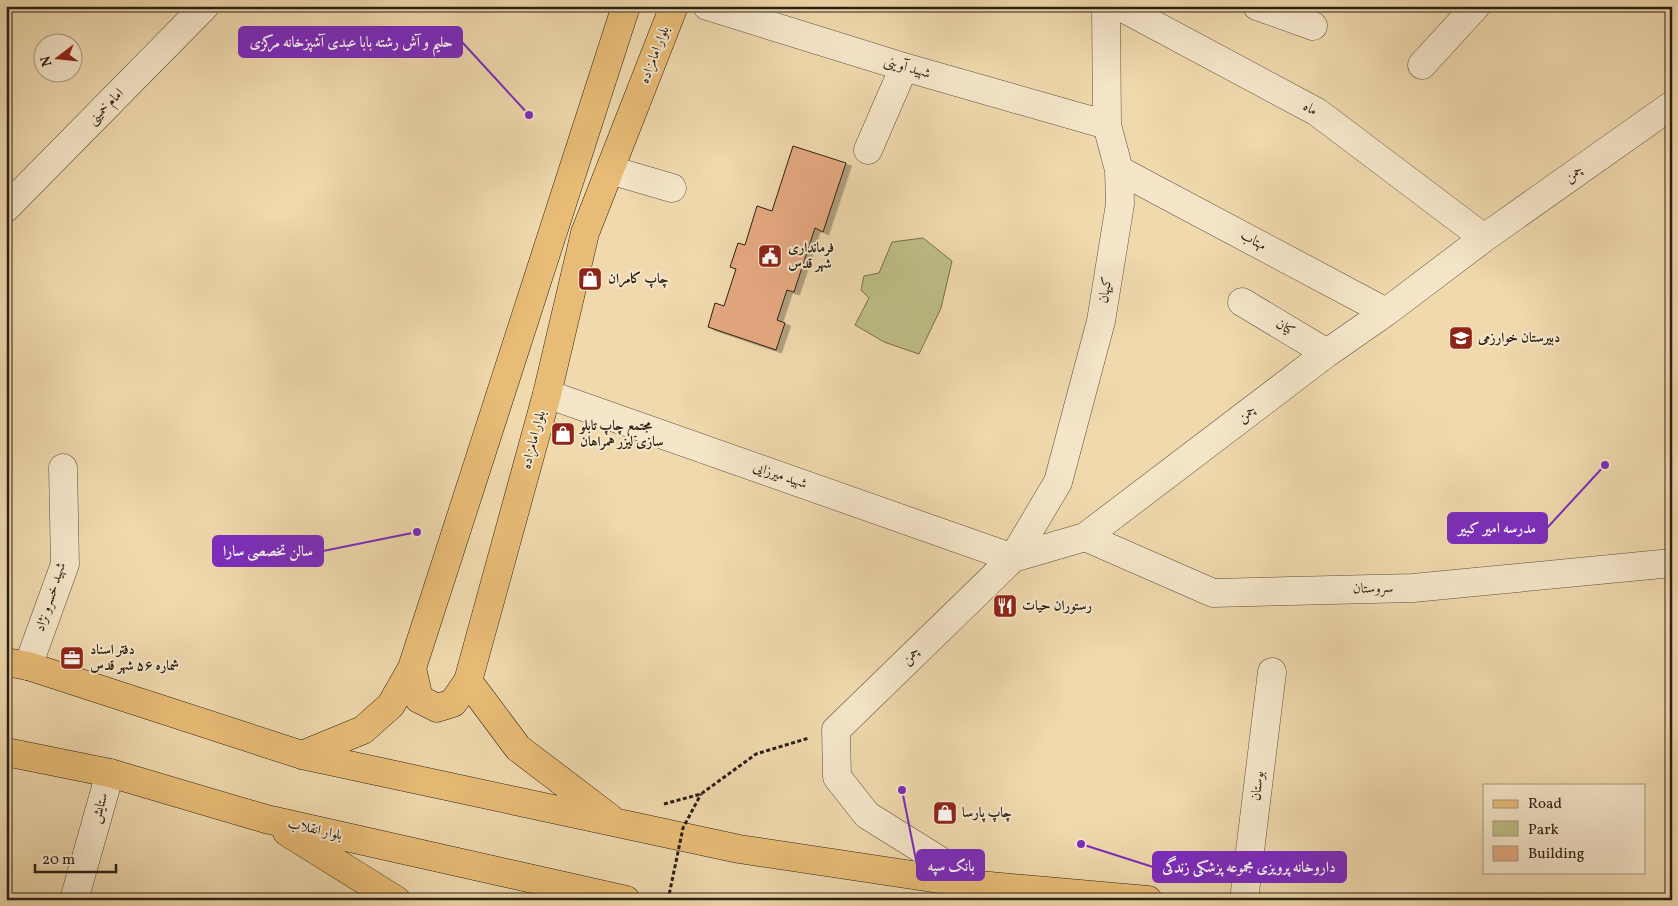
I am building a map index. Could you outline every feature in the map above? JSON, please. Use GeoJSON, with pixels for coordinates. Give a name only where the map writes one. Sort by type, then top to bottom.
{"type":"FeatureCollection","features":[{"type":"Feature","properties":{"kind":"main road"},"geometry":{"type":"LineString","coordinates":[[302,755],[364,730],[391,705],[412,668],[626,6]]}},
{"type":"Feature","properties":{"kind":"main road","name":"بلوار امامزاده"},"geometry":{"type":"LineString","coordinates":[[412,668],[419,699],[437,708],[453,703],[468,681],[547,394],[585,233],[674,6]]}},
{"type":"Feature","properties":{"kind":"main road"},"geometry":{"type":"LineString","coordinates":[[17,664],[302,755],[739,849],[979,885],[1148,900]]}},
{"type":"Feature","properties":{"kind":"main road"},"geometry":{"type":"LineString","coordinates":[[468,681],[518,748],[618,823]]}},
{"type":"Feature","properties":{"kind":"main road","name":"بلوار انقلاب"},"geometry":{"type":"LineString","coordinates":[[6,752],[110,773],[266,820],[626,900]]}},
{"type":"Feature","properties":{"kind":"main road"},"geometry":{"type":"LineString","coordinates":[[266,820],[396,900]]}},
{"type":"Feature","properties":{"kind":"street","name":"امام خمینی"},"geometry":{"type":"LineString","coordinates":[[6,208],[205,6]]}},
{"type":"Feature","properties":{"kind":"street","name":"شهید آوینی"},"geometry":{"type":"LineString","coordinates":[[707,6],[904,67],[1107,125]]}},
{"type":"Feature","properties":{"kind":"street","name":"کیهان"},"geometry":{"type":"LineString","coordinates":[[1012,558],[1058,482],[1101,321],[1120,204],[1119,170],[1107,125],[1106,6]]}},
{"type":"Feature","properties":{"kind":"street","name":"ماه"},"geometry":{"type":"LineString","coordinates":[[1119,6],[1317,112],[1484,238]]}},
{"type":"Feature","properties":{"kind":"street"},"geometry":{"type":"LineString","coordinates":[[1257,6],[1313,26]]}},
{"type":"Feature","properties":{"kind":"street"},"geometry":{"type":"LineString","coordinates":[[1422,64],[1476,6]]}},
{"type":"Feature","properties":{"kind":"street"},"geometry":{"type":"LineString","coordinates":[[868,150],[904,67]]}},
{"type":"Feature","properties":{"kind":"street","name":"چمن"},"geometry":{"type":"LineString","coordinates":[[836,730],[1012,558],[1085,537],[1328,353],[1484,238],[1672,105]]}},
{"type":"Feature","properties":{"kind":"street"},"geometry":{"type":"LineString","coordinates":[[610,170],[672,188]]}},
{"type":"Feature","properties":{"kind":"street","name":"مهتاب"},"geometry":{"type":"LineString","coordinates":[[1119,170],[1386,312]]}},
{"type":"Feature","properties":{"kind":"street","name":"کیان"},"geometry":{"type":"LineString","coordinates":[[1242,302],[1328,353]]}},
{"type":"Feature","properties":{"kind":"street","name":"شهید میرزایی"},"geometry":{"type":"LineString","coordinates":[[547,394],[1012,558]]}},
{"type":"Feature","properties":{"kind":"street","name":"شهید خسرو نژاد"},"geometry":{"type":"LineString","coordinates":[[17,664],[65,564],[62,468]]}},
{"type":"Feature","properties":{"kind":"street","name":"سروستان"},"geometry":{"type":"LineString","coordinates":[[1085,537],[1212,593],[1413,588],[1672,563]]}},
{"type":"Feature","properties":{"kind":"street","name":"بوستان"},"geometry":{"type":"LineString","coordinates":[[1244,900],[1272,672]]}},
{"type":"Feature","properties":{"kind":"street"},"geometry":{"type":"LineString","coordinates":[[836,730],[837,777],[867,815],[979,885]]}},
{"type":"Feature","properties":{"kind":"street","name":"ستایش"},"geometry":{"type":"LineString","coordinates":[[74,900],[110,773]]}},
{"type":"Feature","properties":{"kind":"path"},"geometry":{"type":"LineString","coordinates":[[654,806],[701,794],[756,754],[836,730]]}},
{"type":"Feature","properties":{"kind":"path"},"geometry":{"type":"LineString","coordinates":[[668,900],[683,828],[701,794]]}},
{"type":"Feature","properties":{"kind":"green space"},"geometry":{"type":"Polygon","coordinates":[[[923,238],[952,261],[941,308],[919,354],[884,342],[855,325],[869,298],[861,290],[864,276],[879,273],[892,242],[923,238]]]}},
{"type":"Feature","properties":{"kind":"building","name":"فرمانداری شهر قدس"},"geometry":{"type":"Polygon","coordinates":[[[793,146],[846,163],[823,232],[815,228],[794,292],[787,290],[777,320],[785,323],[776,350],[708,327],[715,303],[724,306],[736,269],[730,267],[738,243],[745,245],[757,206],[772,211],[793,146]]]}},
{"type":"Feature","properties":{"kind":"place","name":"حلیم و آش رشته بابا عبدی آشپزخانه مرکزی"},"geometry":{"type":"Point","coordinates":[529,115]}},
{"type":"Feature","properties":{"kind":"place","name":"فرمانداری شهر قدس"},"geometry":{"type":"Point","coordinates":[770,256]}},
{"type":"Feature","properties":{"kind":"place","name":"چاپ کامران"},"geometry":{"type":"Point","coordinates":[590,279]}},
{"type":"Feature","properties":{"kind":"place","name":"دبیرستان خوارزمی"},"geometry":{"type":"Point","coordinates":[1461,338]}},
{"type":"Feature","properties":{"kind":"place","name":"مجتمع چاپ تابلو سازی لیزر همراهان"},"geometry":{"type":"Point","coordinates":[563,434]}},
{"type":"Feature","properties":{"kind":"place","name":"مدرسه امیر کبیر"},"geometry":{"type":"Point","coordinates":[1605,465]}},
{"type":"Feature","properties":{"kind":"place","name":"سالن تخصصی سارا"},"geometry":{"type":"Point","coordinates":[417,532]}},
{"type":"Feature","properties":{"kind":"place","name":"رستوران حیات"},"geometry":{"type":"Point","coordinates":[1005,606]}},
{"type":"Feature","properties":{"kind":"place","name":"دفتر اسناد شماره ۵۶ شهر قدس"},"geometry":{"type":"Point","coordinates":[72,658]}},
{"type":"Feature","properties":{"kind":"place","name":"بانک سپه"},"geometry":{"type":"Point","coordinates":[902,790]}},
{"type":"Feature","properties":{"kind":"place","name":"چاپ پارسا"},"geometry":{"type":"Point","coordinates":[945,813]}},
{"type":"Feature","properties":{"kind":"place","name":"داروخانه پرویزی مجموعه پزشکی زندگی"},"geometry":{"type":"Point","coordinates":[1081,844]}}]}
